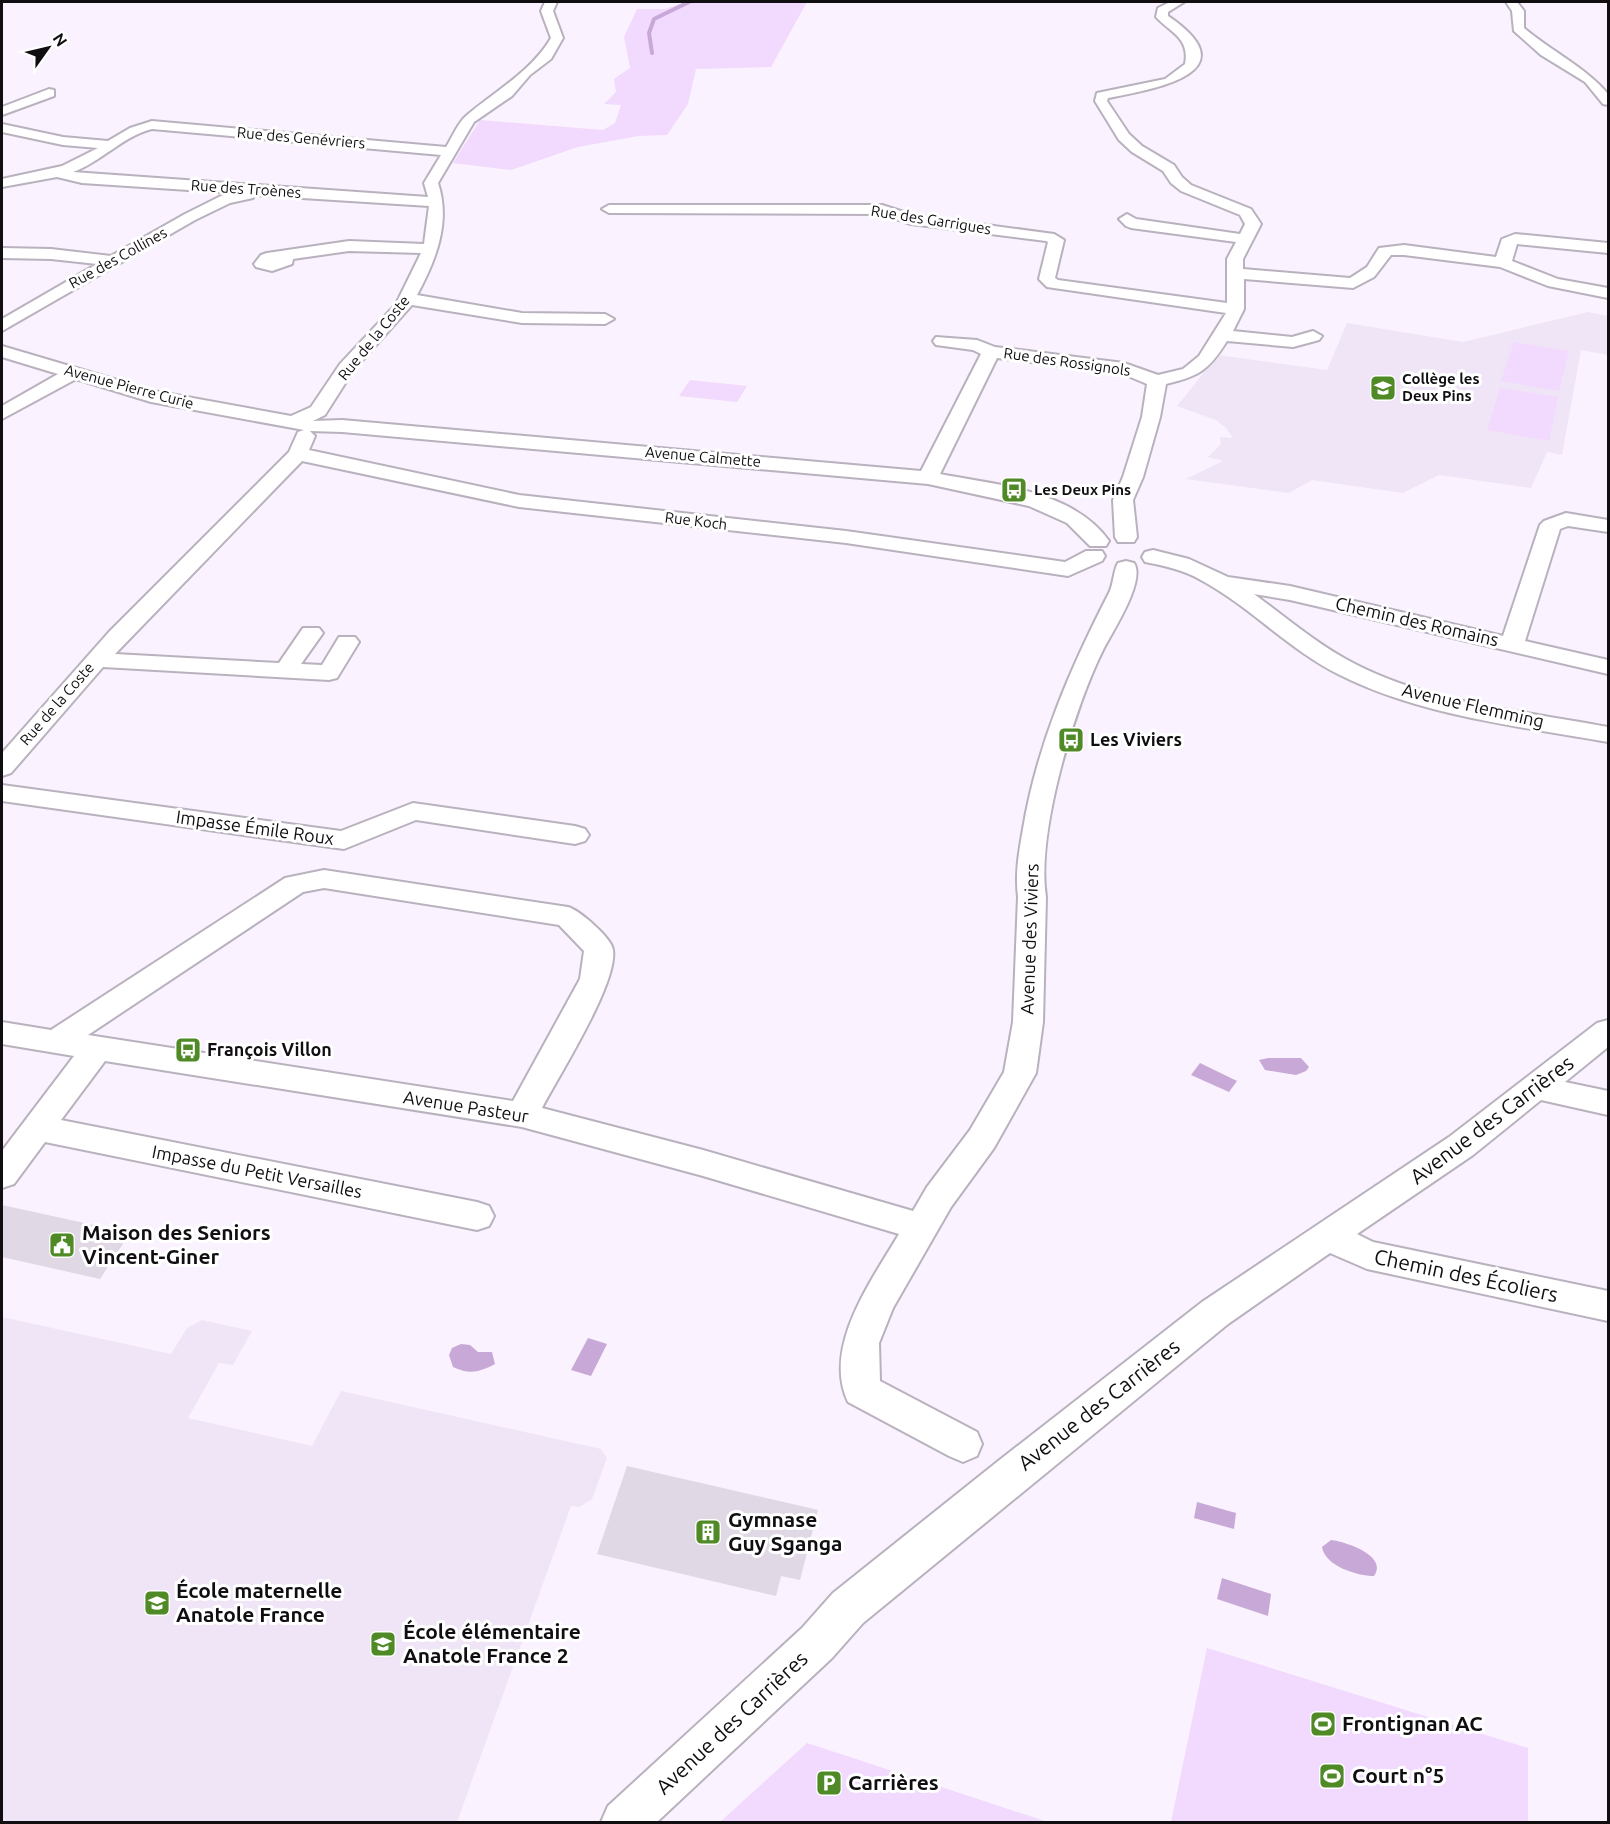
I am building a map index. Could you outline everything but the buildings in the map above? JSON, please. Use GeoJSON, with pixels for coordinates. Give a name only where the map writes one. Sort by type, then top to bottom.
{"type":"FeatureCollection","features":[{"type":"Feature","properties":{"kind":"street","name":"Rue de la Coste"},"geometry":{"type":"LineString","coordinates":[[293,423],[318,411],[346,368],[379,334],[408,299],[431,249],[437,202],[431,183],[469,120],[507,93],[526,72],[547,56],[557,38],[547,11],[551,2]]}},
{"type":"Feature","properties":{"kind":"street"},"geometry":{"type":"LineString","coordinates":[[1126,568],[1149,562],[1153,557],[1153,552],[1144,542],[1126,537],[1123,500],[1133,477],[1150,417],[1157,381],[1189,373],[1206,360],[1222,335],[1236,309],[1235,259],[1253,224],[1246,212],[1196,194],[1176,180],[1169,168],[1137,149],[1124,137],[1101,101],[1102,96],[1173,82],[1192,61],[1192,49],[1188,38],[1162,17],[1161,10],[1178,2]]}},
{"type":"Feature","properties":{"kind":"street"},"geometry":{"type":"LineString","coordinates":[[1512,2],[1518,11],[1518,29],[1545,52],[1589,79],[1608,101]]}},
{"type":"Feature","properties":{"kind":"street"},"geometry":{"type":"LineString","coordinates":[[2,111],[49,93]]}},
{"type":"Feature","properties":{"kind":"street"},"geometry":{"type":"LineString","coordinates":[[2,96],[29,101]]}},
{"type":"Feature","properties":{"kind":"street","name":"Rue des Genévriers"},"geometry":{"type":"LineString","coordinates":[[110,145],[141,127],[152,125],[450,152]]}},
{"type":"Feature","properties":{"kind":"street"},"geometry":{"type":"LineString","coordinates":[[2,128],[63,141],[110,145]]}},
{"type":"Feature","properties":{"kind":"street"},"geometry":{"type":"LineString","coordinates":[[2,183],[56,172],[87,161],[110,145]]}},
{"type":"Feature","properties":{"kind":"street","name":"Rue des Troènes"},"geometry":{"type":"LineString","coordinates":[[56,172],[82,179],[239,193]]}},
{"type":"Feature","properties":{"kind":"street","name":"Rue des Troènes"},"geometry":{"type":"LineString","coordinates":[[273,191],[437,202]]}},
{"type":"Feature","properties":{"kind":"street","name":"Rue des Collines"},"geometry":{"type":"LineString","coordinates":[[2,326],[190,217],[239,193],[273,191]]}},
{"type":"Feature","properties":{"kind":"street","name":"Rue des Garrigues"},"geometry":{"type":"LineString","coordinates":[[609,209],[882,210],[912,219],[1048,237],[1056,240],[1047,279],[1053,284],[1236,309]]}},
{"type":"Feature","properties":{"kind":"street"},"geometry":{"type":"LineString","coordinates":[[1127,219],[1131,223],[1245,239]]}},
{"type":"Feature","properties":{"kind":"street"},"geometry":{"type":"LineString","coordinates":[[1503,263],[1508,242],[1515,239],[1608,248]]}},
{"type":"Feature","properties":{"kind":"street"},"geometry":{"type":"LineString","coordinates":[[284,257],[349,246],[431,249]]}},
{"type":"Feature","properties":{"kind":"street"},"geometry":{"type":"LineString","coordinates":[[1235,273],[1353,283],[1368,276],[1380,263],[1385,251],[1404,250],[1503,263],[1554,283],[1608,293]]}},
{"type":"Feature","properties":{"kind":"street"},"geometry":{"type":"LineString","coordinates":[[2,253],[112,261]]}},
{"type":"Feature","properties":{"kind":"street"},"geometry":{"type":"LineString","coordinates":[[408,299],[522,318],[605,319]]}},
{"type":"Feature","properties":{"kind":"street"},"geometry":{"type":"LineString","coordinates":[[1222,335],[1293,342],[1312,336]]}},
{"type":"Feature","properties":{"kind":"street","name":"Rue des Rossignols"},"geometry":{"type":"LineString","coordinates":[[942,341],[977,345],[992,352],[1124,368],[1157,381]]}},
{"type":"Feature","properties":{"kind":"street","name":"Avenue Pierre Curie"},"geometry":{"type":"LineString","coordinates":[[2,351],[151,396],[293,423]]}},
{"type":"Feature","properties":{"kind":"street"},"geometry":{"type":"LineString","coordinates":[[928,478],[992,352]]}},
{"type":"Feature","properties":{"kind":"street"},"geometry":{"type":"LineString","coordinates":[[2,413],[73,373]]}},
{"type":"Feature","properties":{"kind":"street"},"geometry":{"type":"LineString","coordinates":[[293,423],[305,437],[298,454]]}},
{"type":"Feature","properties":{"kind":"street","name":"Avenue Calmette"},"geometry":{"type":"LineString","coordinates":[[293,423],[928,478],[986,489],[1036,503],[1070,516],[1107,564],[1126,568]]}},
{"type":"Feature","properties":{"kind":"street","name":"Rue de la Coste"},"geometry":{"type":"LineString","coordinates":[[2,768],[96,660],[298,454]]}},
{"type":"Feature","properties":{"kind":"street","name":"Rue Koch"},"geometry":{"type":"LineString","coordinates":[[298,454],[519,501],[846,537],[1068,568],[1096,548],[1126,537]]}},
{"type":"Feature","properties":{"kind":"street"},"geometry":{"type":"LineString","coordinates":[[1512,645],[1551,525],[1566,519],[1608,526]]}},
{"type":"Feature","properties":{"kind":"street"},"geometry":{"type":"LineString","coordinates":[[1153,557],[1192,566],[1224,583]]}},
{"type":"Feature","properties":{"kind":"street","name":"Avenue des Viviers"},"geometry":{"type":"LineString","coordinates":[[963,1444],[861,1390],[861,1343],[877,1303],[921,1227],[939,1197],[982,1138],[1020,1073],[1028,1022],[1032,897],[1029,877],[1044,782],[1063,722],[1089,655],[1126,582],[1126,568]]}},
{"type":"Feature","properties":{"kind":"street","name":"Chemin des Romains"},"geometry":{"type":"LineString","coordinates":[[1224,583],[1290,593],[1608,666]]}},
{"type":"Feature","properties":{"kind":"street","name":"Avenue Flemming"},"geometry":{"type":"LineString","coordinates":[[1224,583],[1310,649],[1348,670],[1431,700],[1608,734]]}},
{"type":"Feature","properties":{"kind":"street"},"geometry":{"type":"LineString","coordinates":[[285,671],[311,633]]}},
{"type":"Feature","properties":{"kind":"street"},"geometry":{"type":"LineString","coordinates":[[96,660],[329,674],[347,642]]}},
{"type":"Feature","properties":{"kind":"street","name":"Impasse Émile Roux"},"geometry":{"type":"LineString","coordinates":[[2,792],[344,840],[413,811],[575,835]]}},
{"type":"Feature","properties":{"kind":"street"},"geometry":{"type":"LineString","coordinates":[[54,1043],[295,884],[324,879],[568,917],[599,949],[595,980],[522,1115]]}},
{"type":"Feature","properties":{"kind":"street","name":"Avenue des Carrières"},"geometry":{"type":"LineString","coordinates":[[624,1822],[817,1643],[848,1608],[1215,1313],[1461,1146],[1539,1088],[1608,1031]]}},
{"type":"Feature","properties":{"kind":"street","name":"Avenue Pasteur"},"geometry":{"type":"LineString","coordinates":[[2,1033],[96,1050],[522,1115],[703,1163],[921,1227]]}},
{"type":"Feature","properties":{"kind":"street"},"geometry":{"type":"LineString","coordinates":[[2,1175],[96,1050]]}},
{"type":"Feature","properties":{"kind":"street"},"geometry":{"type":"LineString","coordinates":[[1539,1088],[1608,1103]]}},
{"type":"Feature","properties":{"kind":"street","name":"Impasse du Petit Versailles"},"geometry":{"type":"LineString","coordinates":[[38,1128],[477,1216]]}},
{"type":"Feature","properties":{"kind":"street","name":"Chemin des Écoliers"},"geometry":{"type":"LineString","coordinates":[[1327,1236],[1367,1255],[1608,1306]]}},
{"type":"Feature","properties":{"kind":"shaded area"},"geometry":{"type":"Polygon","coordinates":[[[686,2],[807,2],[771,67],[696,69],[688,104],[667,135],[638,136],[578,147],[511,170],[453,163],[480,120],[603,130],[615,123],[621,105],[604,104],[616,92],[614,79],[630,68],[624,37],[637,9],[665,9],[686,2]]]}},
{"type":"Feature","properties":{"kind":"shaded area","name":"Collège les Deux Pins"},"geometry":{"type":"Polygon","coordinates":[[[1588,312],[1608,316],[1608,355],[1581,350],[1562,455],[1547,452],[1531,488],[1439,475],[1403,493],[1312,480],[1289,493],[1186,479],[1223,461],[1208,457],[1221,444],[1220,437],[1233,438],[1227,429],[1216,420],[1177,406],[1218,355],[1327,370],[1347,323],[1463,342],[1588,312]]]}},
{"type":"Feature","properties":{"kind":"shaded area"},"geometry":{"type":"Polygon","coordinates":[[[1514,342],[1569,351],[1559,391],[1501,381],[1514,342]]]}},
{"type":"Feature","properties":{"kind":"shaded area"},"geometry":{"type":"Polygon","coordinates":[[[690,380],[747,386],[737,402],[679,396],[690,380]]]}},
{"type":"Feature","properties":{"kind":"shaded area"},"geometry":{"type":"Polygon","coordinates":[[[1500,388],[1558,397],[1549,441],[1487,430],[1500,388]]]}},
{"type":"Feature","properties":{"kind":"shaded area"},"geometry":{"type":"Polygon","coordinates":[[[1301,1058],[1309,1067],[1306,1071],[1296,1075],[1265,1070],[1259,1060],[1301,1058]]]}},
{"type":"Feature","properties":{"kind":"shaded area"},"geometry":{"type":"Polygon","coordinates":[[[1200,1063],[1237,1081],[1229,1092],[1191,1075],[1200,1063]]]}},
{"type":"Feature","properties":{"kind":"shaded area"},"geometry":{"type":"Polygon","coordinates":[[[2,1317],[171,1354],[187,1328],[202,1320],[252,1331],[233,1365],[219,1363],[188,1418],[312,1446],[341,1391],[601,1449],[607,1458],[592,1499],[579,1507],[571,1506],[457,1822],[2,1822],[2,1317]]]}},
{"type":"Feature","properties":{"kind":"shaded area"},"geometry":{"type":"Polygon","coordinates":[[[588,1338],[607,1344],[591,1376],[571,1370],[588,1338]]]}},
{"type":"Feature","properties":{"kind":"shaded area"},"geometry":{"type":"Polygon","coordinates":[[[461,1344],[470,1345],[478,1352],[492,1352],[495,1364],[474,1372],[453,1367],[449,1355],[452,1348],[461,1344]]]}},
{"type":"Feature","properties":{"kind":"shaded area"},"geometry":{"type":"Polygon","coordinates":[[[1197,1502],[1236,1513],[1234,1529],[1194,1518],[1197,1502]]]}},
{"type":"Feature","properties":{"kind":"shaded area"},"geometry":{"type":"Polygon","coordinates":[[[1331,1540],[1355,1547],[1371,1556],[1377,1569],[1374,1576],[1351,1572],[1329,1560],[1322,1547],[1331,1540]]]}},
{"type":"Feature","properties":{"kind":"shaded area"},"geometry":{"type":"Polygon","coordinates":[[[1222,1578],[1271,1594],[1268,1616],[1217,1599],[1222,1578]]]}},
{"type":"Feature","properties":{"kind":"shaded area","name":"Frontignan AC"},"geometry":{"type":"Polygon","coordinates":[[[1207,1648],[1528,1748],[1528,1822],[1171,1822],[1207,1648]]]}},
{"type":"Feature","properties":{"kind":"shaded area"},"geometry":{"type":"Polygon","coordinates":[[[807,1743],[1048,1822],[720,1822],[807,1743]]]}},
{"type":"Feature","properties":{"kind":"waterway"},"geometry":{"type":"LineString","coordinates":[[652,53],[649,33],[654,19],[689,2]]}},
{"type":"Feature","properties":{"kind":"place","name":"Collège les Deux Pins"},"geometry":{"type":"Point","coordinates":[1383,388]}},
{"type":"Feature","properties":{"kind":"place","name":"Les Deux Pins"},"geometry":{"type":"Point","coordinates":[1014,490]}},
{"type":"Feature","properties":{"kind":"place","name":"Les Viviers"},"geometry":{"type":"Point","coordinates":[1071,740]}},
{"type":"Feature","properties":{"kind":"place","name":"François Villon"},"geometry":{"type":"Point","coordinates":[188,1050]}},
{"type":"Feature","properties":{"kind":"place","name":"Maison des Seniors Vincent-Giner"},"geometry":{"type":"Point","coordinates":[62,1245]}},
{"type":"Feature","properties":{"kind":"place","name":"Gymnase Guy Sganga"},"geometry":{"type":"Point","coordinates":[708,1532]}},
{"type":"Feature","properties":{"kind":"place","name":"École maternelle Anatole France"},"geometry":{"type":"Point","coordinates":[157,1603]}},
{"type":"Feature","properties":{"kind":"place","name":"École élémentaire Anatole France 2"},"geometry":{"type":"Point","coordinates":[383,1644]}},
{"type":"Feature","properties":{"kind":"place","name":"Frontignan AC"},"geometry":{"type":"Point","coordinates":[1323,1724]}},
{"type":"Feature","properties":{"kind":"place","name":"Court n°5"},"geometry":{"type":"Point","coordinates":[1332,1776]}},
{"type":"Feature","properties":{"kind":"place","name":"Carrières"},"geometry":{"type":"Point","coordinates":[829,1783]}}]}
